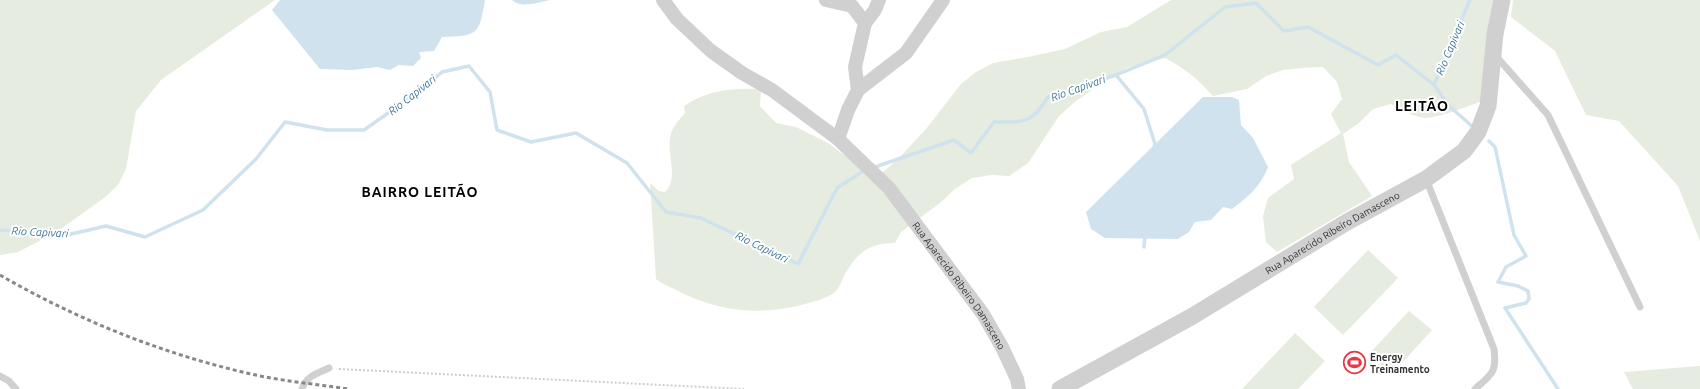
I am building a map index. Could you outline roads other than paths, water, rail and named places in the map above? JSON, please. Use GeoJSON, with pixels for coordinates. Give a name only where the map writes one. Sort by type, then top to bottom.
{"type":"FeatureCollection","features":[{"type":"Feature","properties":{"kind":"street","name":"Rua Aparecido Ribeiro Damasceno"},"geometry":{"type":"LineString","coordinates":[[663,0],[677,20],[710,51],[742,73],[772,90],[838,139],[889,188],[983,314],[1008,360],[1017,379],[1019,389]]}},
{"type":"Feature","properties":{"kind":"street"},"geometry":{"type":"LineString","coordinates":[[826,0],[852,6],[865,23]]}},
{"type":"Feature","properties":{"kind":"street"},"geometry":{"type":"LineString","coordinates":[[858,90],[855,67],[865,23],[875,10],[879,0]]}},
{"type":"Feature","properties":{"kind":"street"},"geometry":{"type":"LineString","coordinates":[[838,139],[848,110],[858,90],[906,53],[943,0]]}},
{"type":"Feature","properties":{"kind":"street","name":"Rua Aparecido Ribeiro Damasceno"},"geometry":{"type":"LineString","coordinates":[[1060,389],[1191,317],[1347,222],[1426,179],[1464,151],[1478,132],[1488,106],[1493,54],[1502,0]]}},
{"type":"Feature","properties":{"kind":"lane"},"geometry":{"type":"LineString","coordinates":[[1493,54],[1548,114],[1640,307]]}},
{"type":"Feature","properties":{"kind":"lane"},"geometry":{"type":"LineString","coordinates":[[1426,179],[1494,349],[1496,364],[1491,375],[1475,389]]}},
{"type":"Feature","properties":{"kind":"lane"},"geometry":{"type":"LineString","coordinates":[[302,389],[304,382],[314,374],[329,368]]}},
{"type":"Feature","properties":{"kind":"lane"},"geometry":{"type":"LineString","coordinates":[[0,376],[9,381],[16,389]]}},
{"type":"Feature","properties":{"kind":"water"},"geometry":{"type":"Polygon","coordinates":[[[280,0],[485,0],[481,20],[475,31],[463,36],[442,37],[434,51],[419,52],[421,58],[413,66],[399,65],[390,70],[377,67],[352,70],[320,69],[272,10],[280,0]]]}},
{"type":"Feature","properties":{"kind":"water"},"geometry":{"type":"Polygon","coordinates":[[[512,0],[550,0],[520,4],[512,0]]]}},
{"type":"Feature","properties":{"kind":"water"},"geometry":{"type":"Polygon","coordinates":[[[1203,97],[1232,97],[1239,100],[1241,125],[1253,138],[1268,167],[1258,185],[1249,195],[1232,209],[1223,207],[1211,220],[1195,222],[1189,232],[1178,239],[1105,238],[1091,229],[1086,212],[1203,97]]]}},
{"type":"Feature","properties":{"kind":"waterway","name":"Rio Capivari"},"geometry":{"type":"LineString","coordinates":[[872,168],[954,140],[971,153],[994,122],[1026,120],[1037,112],[1048,97],[1116,75],[1165,55],[1225,7],[1256,3],[1284,31],[1308,27],[1378,65],[1396,55],[1434,85],[1470,0]]}},
{"type":"Feature","properties":{"kind":"waterway","name":"Rio Capivari"},"geometry":{"type":"LineString","coordinates":[[0,230],[67,235],[106,226],[145,237],[203,210],[256,159],[285,122],[327,130],[364,130],[418,92],[442,72],[469,66],[490,92],[497,130],[531,142],[576,133],[627,163],[666,212],[701,218],[798,264],[837,188],[865,170]]}},
{"type":"Feature","properties":{"kind":"waterway"},"geometry":{"type":"LineString","coordinates":[[1116,75],[1144,109],[1155,144],[1154,148]]}},
{"type":"Feature","properties":{"kind":"waterway"},"geometry":{"type":"LineString","coordinates":[[1434,85],[1448,105],[1473,127]]}},
{"type":"Feature","properties":{"kind":"waterway"},"geometry":{"type":"LineString","coordinates":[[1489,141],[1495,147],[1514,235],[1526,256],[1506,267],[1498,282],[1518,286],[1528,291],[1529,299],[1526,303],[1505,308],[1558,389]]}},
{"type":"Feature","properties":{"kind":"waterway"},"geometry":{"type":"LineString","coordinates":[[1144,247],[1145,236]]}},
{"type":"Feature","properties":{"kind":"railway"},"geometry":{"type":"LineString","coordinates":[[0,275],[95,323],[162,349],[196,360],[265,377],[349,389]]}},
{"type":"Feature","properties":{"kind":"place","name":"Energy Treinamento"},"geometry":{"type":"Point","coordinates":[1355,363]}},
{"type":"Feature","properties":{"kind":"district","name":"LEITÃO"},"geometry":{"type":"Point","coordinates":[1422,106]}},
{"type":"Feature","properties":{"kind":"district","name":"BAIRRO LEITÃO"},"geometry":{"type":"Point","coordinates":[420,192]}}]}
